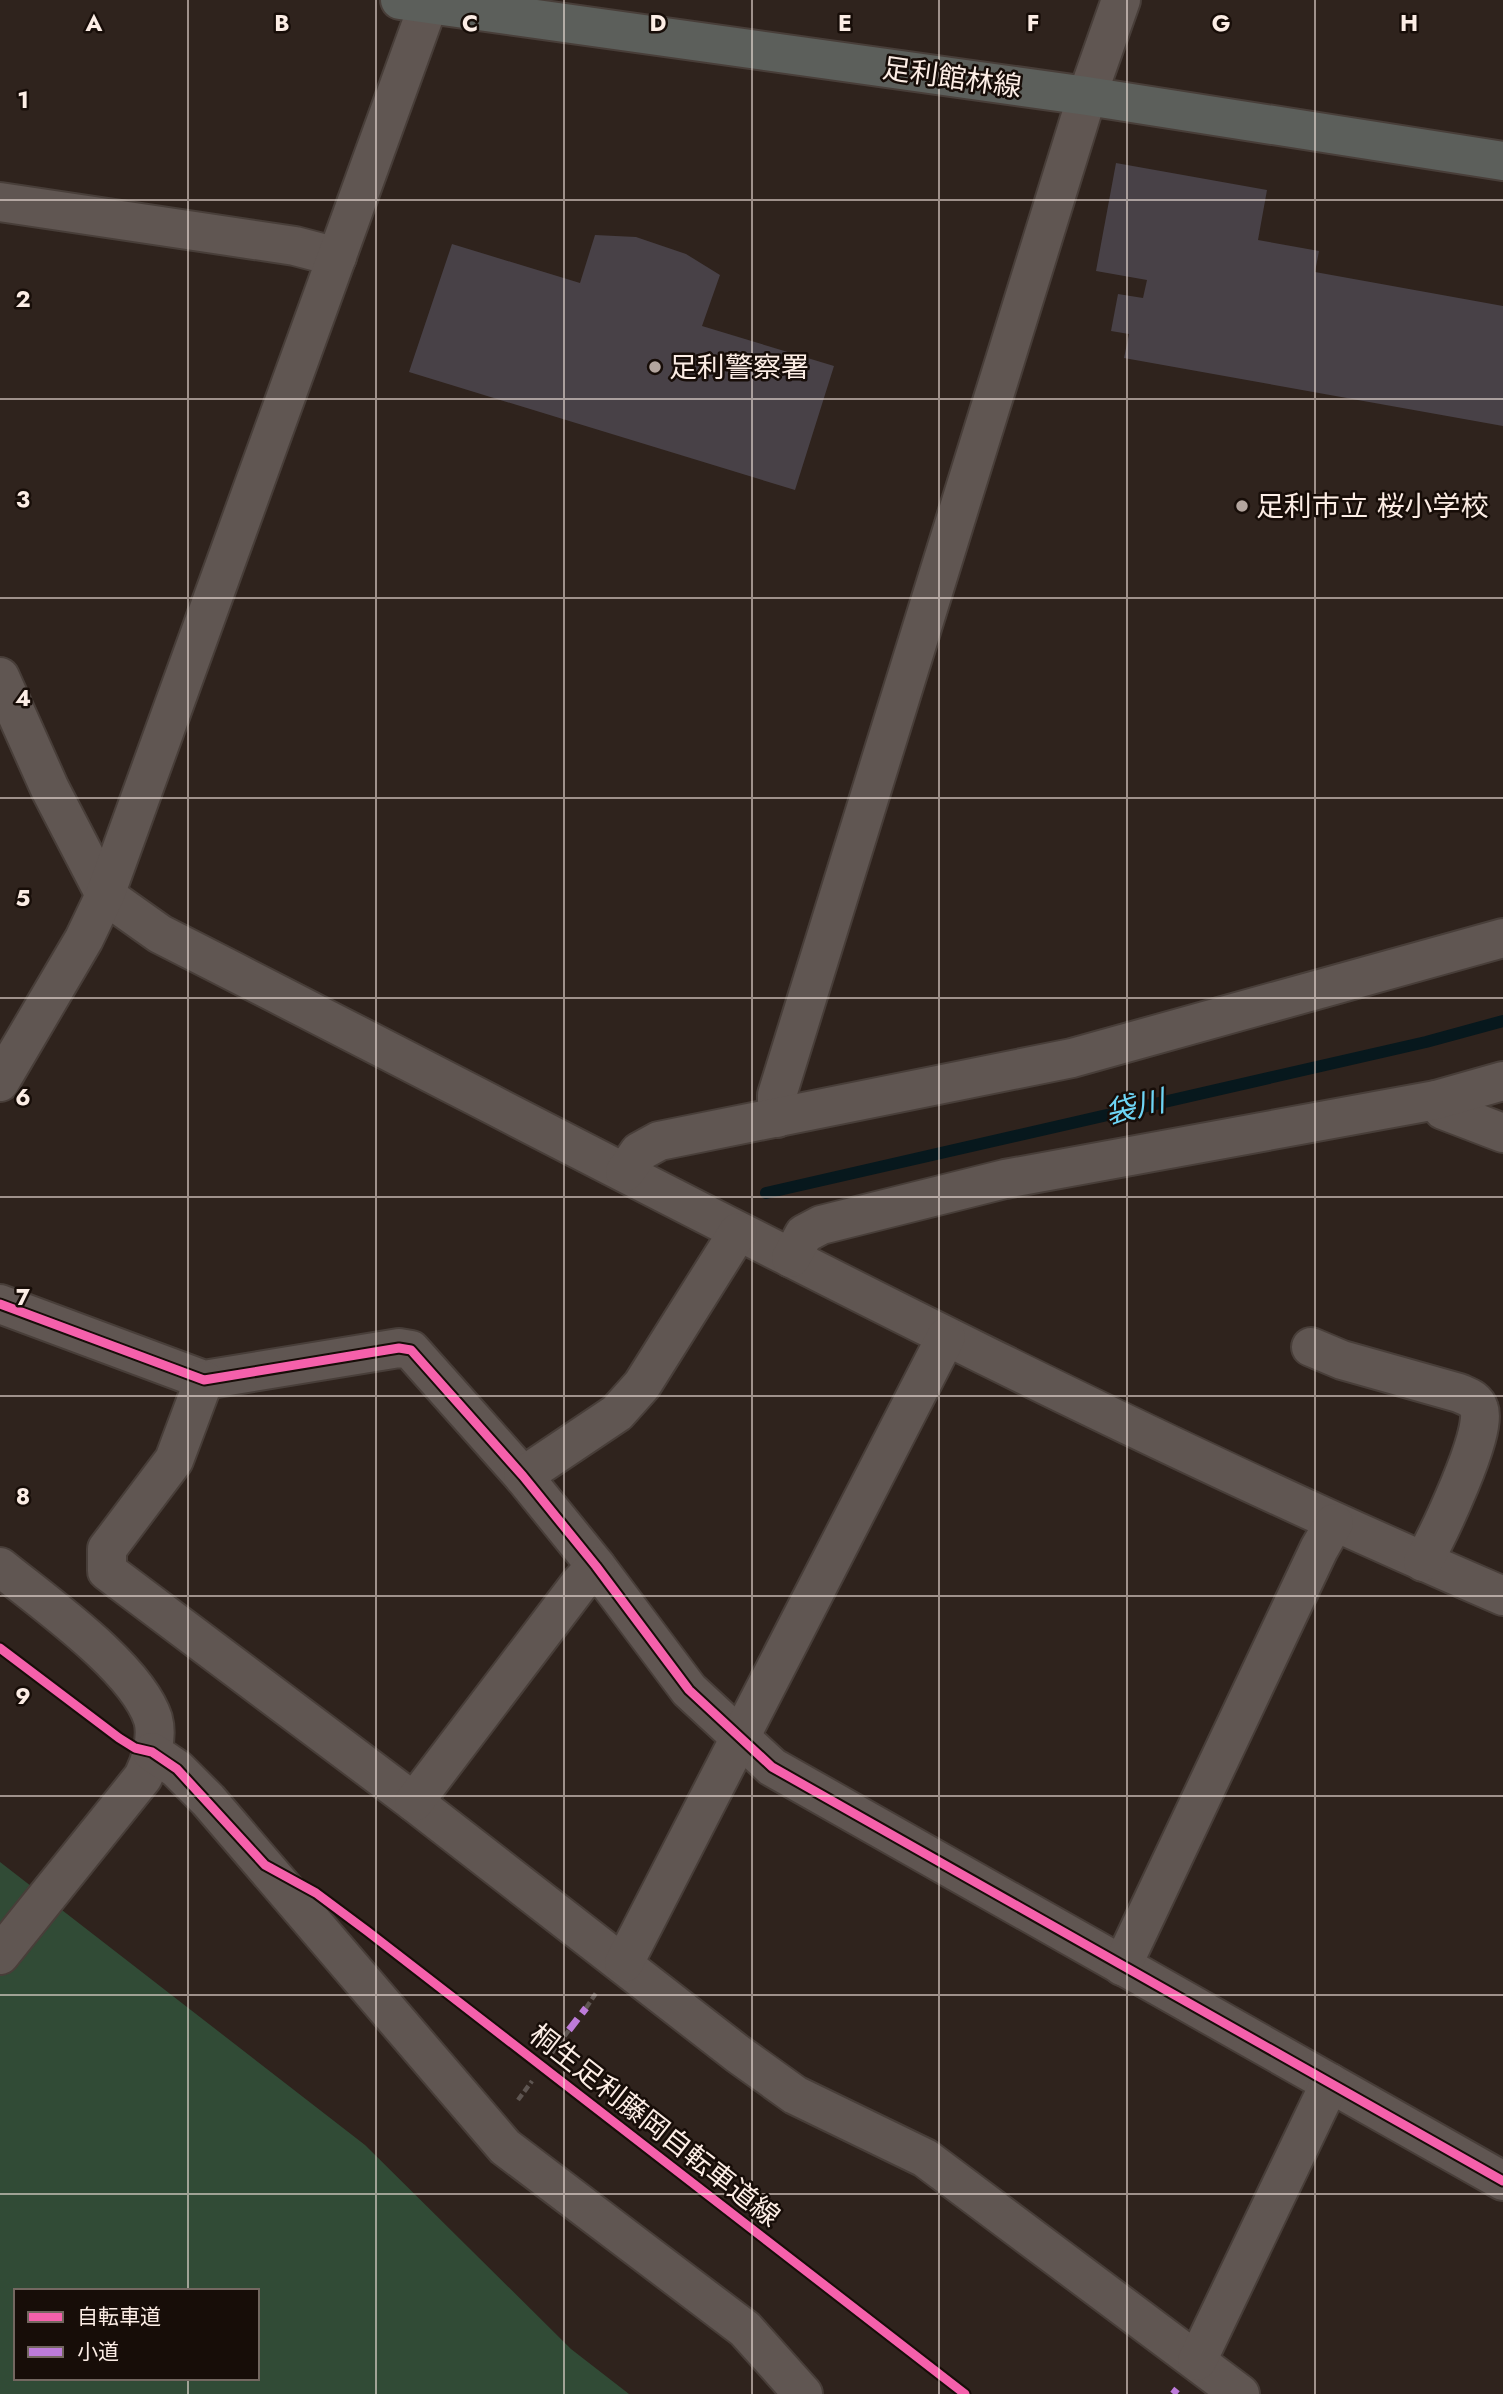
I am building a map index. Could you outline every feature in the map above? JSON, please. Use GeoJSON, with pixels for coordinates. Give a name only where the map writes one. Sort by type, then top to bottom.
{"type":"FeatureCollection","features":[{"type":"Feature","properties":{"kind":"main road","name":"足利館林線"},"geometry":{"type":"LineString","coordinates":[[420,1],[1087,96],[1503,161]]}},
{"type":"Feature","properties":{"kind":"street"},"geometry":{"type":"LineString","coordinates":[[777,1118],[777,1096],[1087,96],[1121,0]]}},
{"type":"Feature","properties":{"kind":"street"},"geometry":{"type":"LineString","coordinates":[[0,1082],[84,939],[105,895],[337,257],[420,1]]}},
{"type":"Feature","properties":{"kind":"street"},"geometry":{"type":"LineString","coordinates":[[0,202],[295,246],[337,257]]}},
{"type":"Feature","properties":{"kind":"street"},"geometry":{"type":"LineString","coordinates":[[0,677],[50,789],[105,895],[160,934],[946,1337],[1334,1524],[1503,1596]]}},
{"type":"Feature","properties":{"kind":"street"},"geometry":{"type":"LineString","coordinates":[[625,1172],[639,1152],[659,1141],[1072,1058],[1503,938]]}},
{"type":"Feature","properties":{"kind":"street"},"geometry":{"type":"LineString","coordinates":[[791,1258],[804,1234],[821,1224],[1005,1180],[1436,1100],[1503,1081]]}},
{"type":"Feature","properties":{"kind":"street"},"geometry":{"type":"LineString","coordinates":[[1436,1100],[1443,1110],[1503,1133]]}},
{"type":"Feature","properties":{"kind":"street"},"geometry":{"type":"LineString","coordinates":[[523,1476],[617,1412],[642,1385],[738,1232]]}},
{"type":"Feature","properties":{"kind":"street"},"geometry":{"type":"LineString","coordinates":[[0,1304],[204,1380],[398,1348],[411,1350],[523,1476],[596,1566],[689,1690],[772,1767],[1503,2181]]}},
{"type":"Feature","properties":{"kind":"street"},"geometry":{"type":"LineString","coordinates":[[624,1963],[946,1337]]}},
{"type":"Feature","properties":{"kind":"street"},"geometry":{"type":"LineString","coordinates":[[1311,1347],[1342,1360],[1459,1393],[1474,1399],[1481,1411],[1479,1429],[1448,1516],[1423,1562]]}},
{"type":"Feature","properties":{"kind":"street"},"geometry":{"type":"LineString","coordinates":[[204,1380],[174,1460],[107,1549],[107,1571],[414,1802],[795,2095],[925,2158],[1240,2394]]}},
{"type":"Feature","properties":{"kind":"street"},"geometry":{"type":"LineString","coordinates":[[1122,1966],[1319,1549],[1334,1524]]}},
{"type":"Feature","properties":{"kind":"street"},"geometry":{"type":"LineString","coordinates":[[414,1802],[581,1582],[596,1566]]}},
{"type":"Feature","properties":{"kind":"street"},"geometry":{"type":"LineString","coordinates":[[0,1567],[104,1654],[141,1697],[153,1719],[155,1734],[147,1765],[0,1955]]}},
{"type":"Feature","properties":{"kind":"street"},"geometry":{"type":"LineString","coordinates":[[147,1765],[177,1769],[208,1800],[505,2147],[745,2329],[803,2394]]}},
{"type":"Feature","properties":{"kind":"street"},"geometry":{"type":"LineString","coordinates":[[1197,2361],[1330,2083]]}},
{"type":"Feature","properties":{"kind":"path"},"geometry":{"type":"LineString","coordinates":[[552,2053],[569,2030]]}},
{"type":"Feature","properties":{"kind":"green space"},"geometry":{"type":"Polygon","coordinates":[[[0,1862],[365,2145],[571,2349],[629,2394],[0,2394],[0,1862]]]}},
{"type":"Feature","properties":{"kind":"building"},"geometry":{"type":"Polygon","coordinates":[[[1116,163],[1267,190],[1258,240],[1319,251],[1315,272],[1503,306],[1503,426],[1124,358],[1129,334],[1111,331],[1118,294],[1143,298],[1147,280],[1096,271],[1116,163]]]}},
{"type":"Feature","properties":{"kind":"building"},"geometry":{"type":"Polygon","coordinates":[[[595,235],[636,237],[686,254],[720,275],[702,326],[834,366],[795,490],[409,372],[452,244],[580,283],[595,235]]]}},
{"type":"Feature","properties":{"kind":"waterway","name":"袋川"},"geometry":{"type":"LineString","coordinates":[[766,1193],[1426,1042],[1503,1021]]}},
{"type":"Feature","properties":{"kind":"marked path"},"geometry":{"type":"LineString","coordinates":[[569,2030],[586,2008]]}},
{"type":"Feature","properties":{"kind":"marked path"},"geometry":{"type":"LineString","coordinates":[[1173,2394],[1177,2389]]}},
{"type":"Feature","properties":{"kind":"cycle path"},"geometry":{"type":"LineString","coordinates":[[0,1304],[204,1380],[399,1348],[411,1350],[523,1476],[596,1566],[689,1690],[772,1767],[1503,2181]]}},
{"type":"Feature","properties":{"kind":"cycle path","name":"桐生足利藤岡自転車道線"},"geometry":{"type":"LineString","coordinates":[[0,1648],[119,1738],[135,1748],[152,1752],[177,1769],[265,1865],[316,1893],[367,1931],[965,2394]]}},
{"type":"Feature","properties":{"kind":"place","name":"足利警察署"},"geometry":{"type":"Point","coordinates":[655,367]}},
{"type":"Feature","properties":{"kind":"place","name":"足利市立 桜小学校"},"geometry":{"type":"Point","coordinates":[1242,506]}}]}
